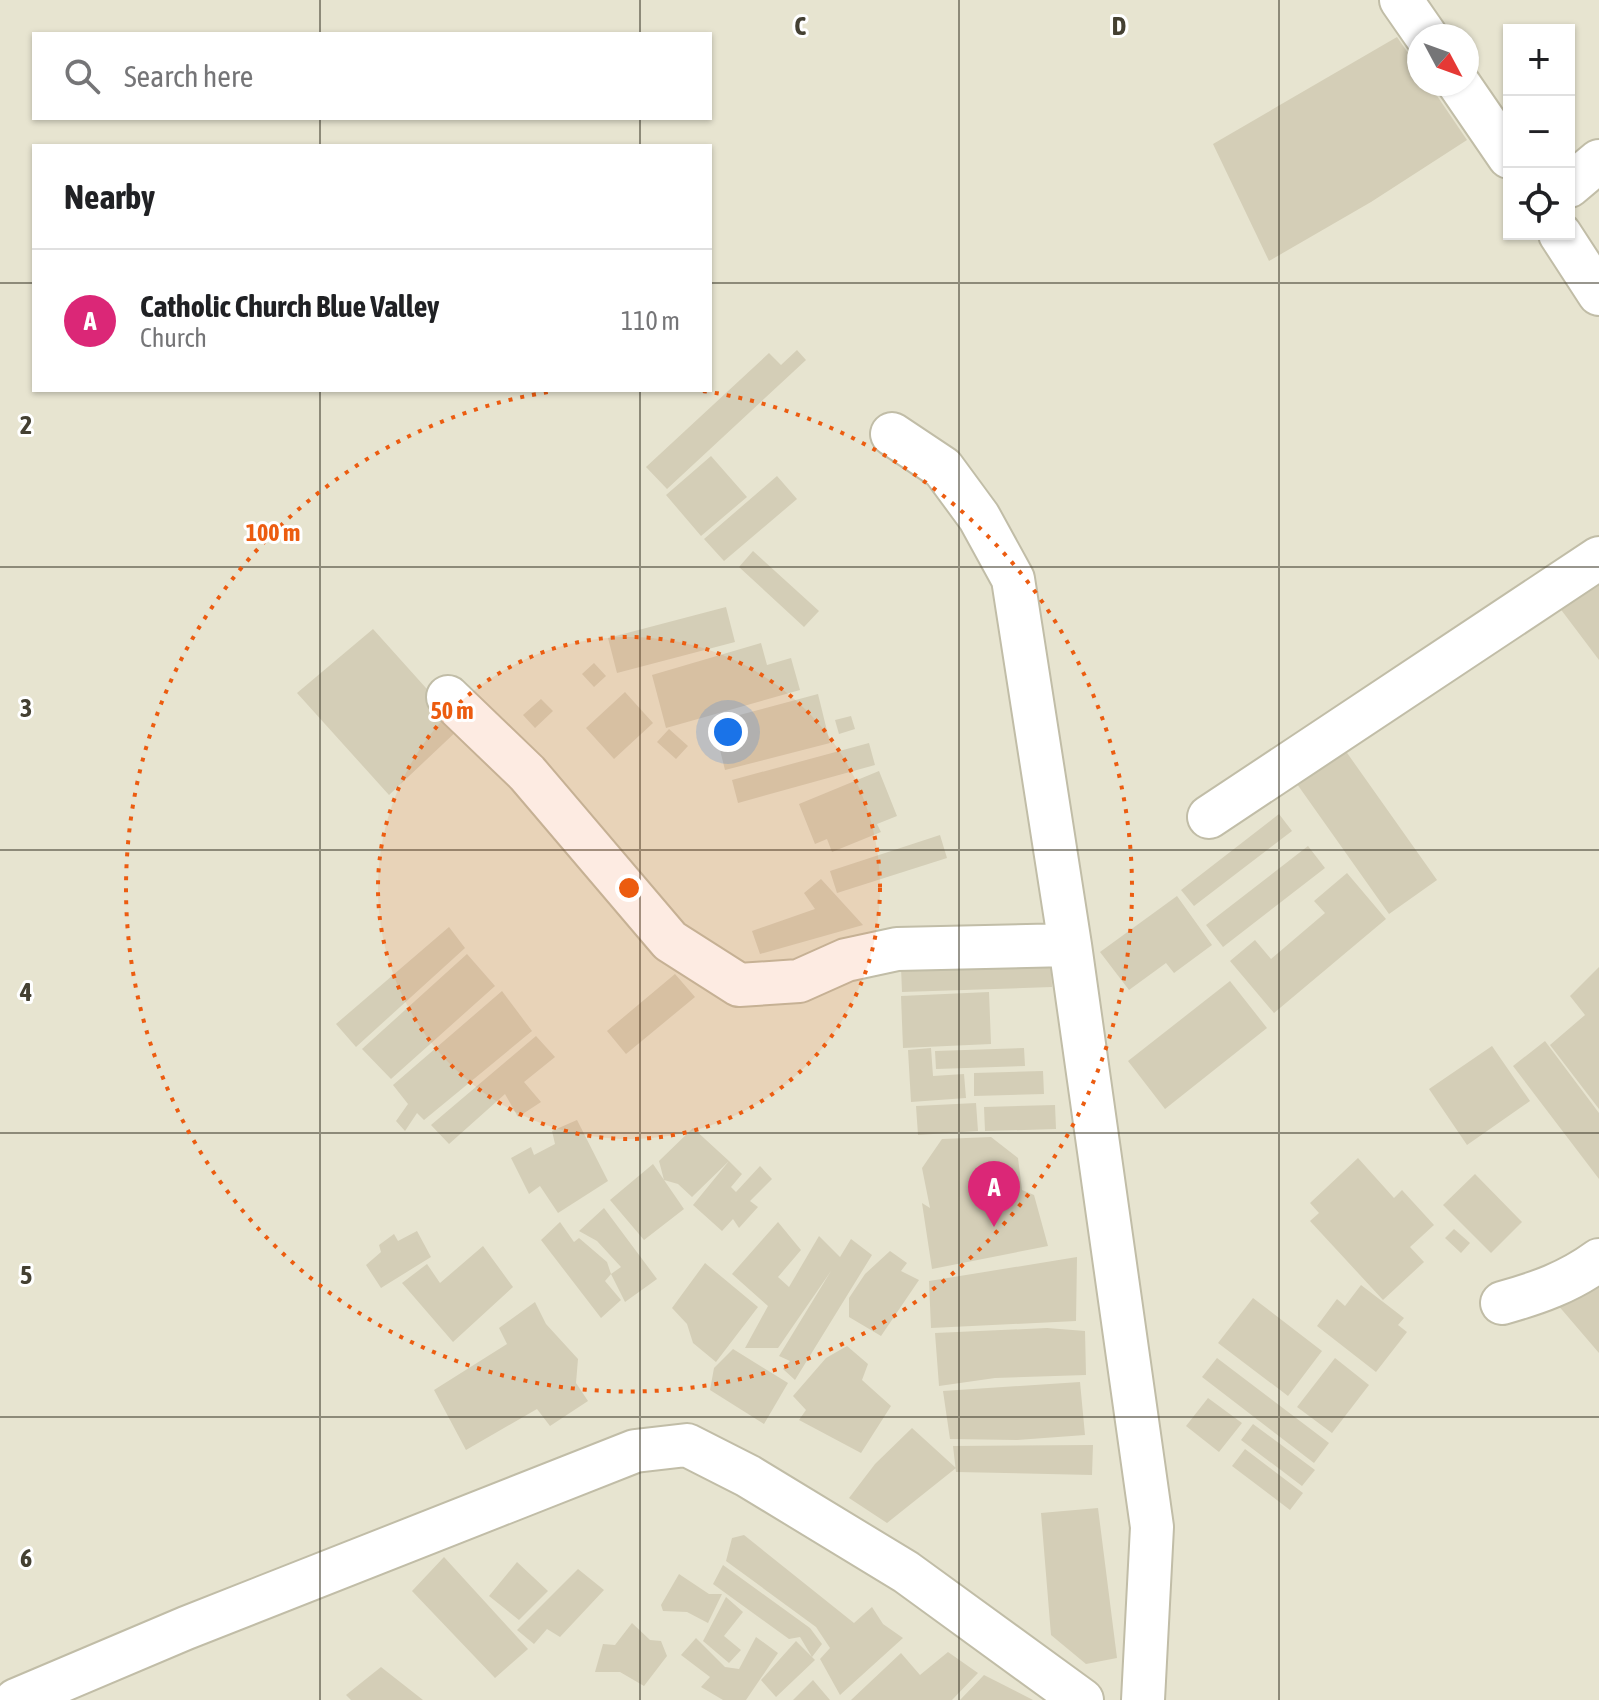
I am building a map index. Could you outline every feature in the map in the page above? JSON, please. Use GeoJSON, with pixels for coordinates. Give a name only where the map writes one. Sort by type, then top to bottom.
{"type":"FeatureCollection","features":[{"type":"Feature","properties":{"kind":"street"},"geometry":{"type":"LineString","coordinates":[[1401,0],[1418,24]]}},
{"type":"Feature","properties":{"kind":"street"},"geometry":{"type":"LineString","coordinates":[[1467,96],[1503,148]]}},
{"type":"Feature","properties":{"kind":"street"},"geometry":{"type":"LineString","coordinates":[[1575,181],[1599,161]]}},
{"type":"Feature","properties":{"kind":"street"},"geometry":{"type":"LineString","coordinates":[[1564,240],[1599,294]]}},
{"type":"Feature","properties":{"kind":"street"},"geometry":{"type":"LineString","coordinates":[[892,434],[943,468],[979,517],[1013,579],[1070,945],[1152,1527],[1143,1700]]}},
{"type":"Feature","properties":{"kind":"street"},"geometry":{"type":"LineString","coordinates":[[1209,817],[1599,558]]}},
{"type":"Feature","properties":{"kind":"street"},"geometry":{"type":"LineString","coordinates":[[448,697],[527,773],[670,941],[739,985],[799,981],[846,960],[897,949],[1070,945]]}},
{"type":"Feature","properties":{"kind":"street"},"geometry":{"type":"LineString","coordinates":[[1502,1303],[1543,1292],[1580,1274],[1599,1260]]}},
{"type":"Feature","properties":{"kind":"street"},"geometry":{"type":"LineString","coordinates":[[16,1700],[186,1628],[635,1451],[687,1445],[748,1476],[906,1572],[1082,1700]]}},
{"type":"Feature","properties":{"kind":"shaded area"},"geometry":{"type":"Polygon","coordinates":[[[0,0],[1599,0],[1599,1700],[0,1700],[0,0]]]}},
{"type":"Feature","properties":{"kind":"building"},"geometry":{"type":"Polygon","coordinates":[[[1397,37],[1407,52],[1407,96],[1437,96],[1467,140],[1371,202],[1269,261],[1213,144],[1397,37]]]}},
{"type":"Feature","properties":{"kind":"building"},"geometry":{"type":"Polygon","coordinates":[[[797,350],[806,360],[667,489],[646,467],[769,353],[781,365],[797,350]]]}},
{"type":"Feature","properties":{"kind":"building"},"geometry":{"type":"Polygon","coordinates":[[[711,456],[747,497],[701,536],[666,495],[711,456]]]}},
{"type":"Feature","properties":{"kind":"building"},"geometry":{"type":"Polygon","coordinates":[[[777,476],[797,499],[724,561],[704,539],[777,476]]]}},
{"type":"Feature","properties":{"kind":"building"},"geometry":{"type":"Polygon","coordinates":[[[753,551],[819,611],[804,627],[739,567],[753,551]]]}},
{"type":"Feature","properties":{"kind":"building"},"geometry":{"type":"Polygon","coordinates":[[[1599,576],[1599,660],[1559,607],[1599,576]]]}},
{"type":"Feature","properties":{"kind":"building"},"geometry":{"type":"Polygon","coordinates":[[[726,607],[735,642],[617,673],[608,638],[726,607]]]}},
{"type":"Feature","properties":{"kind":"building"},"geometry":{"type":"Polygon","coordinates":[[[373,629],[461,727],[389,795],[297,693],[373,629]]]}},
{"type":"Feature","properties":{"kind":"building"},"geometry":{"type":"Polygon","coordinates":[[[761,643],[767,665],[791,658],[800,690],[666,728],[652,675],[761,643]]]}},
{"type":"Feature","properties":{"kind":"building"},"geometry":{"type":"Polygon","coordinates":[[[594,663],[606,676],[594,687],[582,674],[594,663]]]}},
{"type":"Feature","properties":{"kind":"building"},"geometry":{"type":"Polygon","coordinates":[[[625,692],[653,723],[614,759],[586,728],[625,692]]]}},
{"type":"Feature","properties":{"kind":"building"},"geometry":{"type":"Polygon","coordinates":[[[818,694],[830,743],[725,770],[713,722],[818,694]]]}},
{"type":"Feature","properties":{"kind":"building"},"geometry":{"type":"Polygon","coordinates":[[[541,699],[553,711],[535,728],[523,715],[541,699]]]}},
{"type":"Feature","properties":{"kind":"building"},"geometry":{"type":"Polygon","coordinates":[[[851,716],[855,729],[839,734],[835,720],[851,716]]]}},
{"type":"Feature","properties":{"kind":"building"},"geometry":{"type":"Polygon","coordinates":[[[669,729],[688,746],[676,759],[657,742],[669,729]]]}},
{"type":"Feature","properties":{"kind":"building"},"geometry":{"type":"Polygon","coordinates":[[[869,743],[875,765],[738,803],[732,780],[869,743]]]}},
{"type":"Feature","properties":{"kind":"building"},"geometry":{"type":"Polygon","coordinates":[[[1345,750],[1437,880],[1389,914],[1297,784],[1345,750]]]}},
{"type":"Feature","properties":{"kind":"building"},"geometry":{"type":"Polygon","coordinates":[[[879,771],[897,816],[877,824],[881,832],[832,852],[827,839],[815,844],[799,804],[879,771]]]}},
{"type":"Feature","properties":{"kind":"building"},"geometry":{"type":"Polygon","coordinates":[[[1279,814],[1292,831],[1194,906],[1181,890],[1279,814]]]}},
{"type":"Feature","properties":{"kind":"building"},"geometry":{"type":"Polygon","coordinates":[[[940,835],[947,858],[837,893],[830,871],[940,835]]]}},
{"type":"Feature","properties":{"kind":"building"},"geometry":{"type":"Polygon","coordinates":[[[1308,846],[1325,868],[1223,947],[1206,925],[1308,846]]]}},
{"type":"Feature","properties":{"kind":"building"},"geometry":{"type":"Polygon","coordinates":[[[1347,873],[1386,919],[1274,1013],[1230,961],[1255,940],[1271,959],[1325,913],[1314,901],[1347,873]]]}},
{"type":"Feature","properties":{"kind":"building"},"geometry":{"type":"Polygon","coordinates":[[[821,879],[863,925],[760,954],[752,931],[815,909],[804,893],[821,879]]]}},
{"type":"Feature","properties":{"kind":"building"},"geometry":{"type":"Polygon","coordinates":[[[1177,896],[1212,945],[1174,973],[1166,963],[1129,990],[1100,952],[1177,896]]]}},
{"type":"Feature","properties":{"kind":"building"},"geometry":{"type":"Polygon","coordinates":[[[449,927],[465,948],[356,1047],[336,1024],[449,927]]]}},
{"type":"Feature","properties":{"kind":"building"},"geometry":{"type":"Polygon","coordinates":[[[467,954],[495,986],[391,1079],[362,1049],[467,954]]]}},
{"type":"Feature","properties":{"kind":"building"},"geometry":{"type":"Polygon","coordinates":[[[1051,963],[1052,987],[902,992],[901,967],[1051,963]]]}},
{"type":"Feature","properties":{"kind":"building"},"geometry":{"type":"Polygon","coordinates":[[[1599,967],[1599,1109],[1550,1045],[1585,1015],[1570,996],[1599,967]]]}},
{"type":"Feature","properties":{"kind":"building"},"geometry":{"type":"Polygon","coordinates":[[[675,974],[695,997],[626,1054],[607,1031],[675,974]]]}},
{"type":"Feature","properties":{"kind":"building"},"geometry":{"type":"Polygon","coordinates":[[[1230,981],[1267,1028],[1165,1109],[1128,1061],[1230,981]]]}},
{"type":"Feature","properties":{"kind":"building"},"geometry":{"type":"Polygon","coordinates":[[[502,991],[532,1031],[424,1120],[417,1113],[405,1131],[396,1121],[408,1104],[393,1085],[502,991]]]}},
{"type":"Feature","properties":{"kind":"building"},"geometry":{"type":"Polygon","coordinates":[[[989,992],[991,1044],[903,1048],[901,996],[989,992]]]}},
{"type":"Feature","properties":{"kind":"building"},"geometry":{"type":"Polygon","coordinates":[[[536,1036],[555,1057],[524,1082],[541,1102],[518,1117],[505,1094],[449,1144],[431,1125],[536,1036]]]}},
{"type":"Feature","properties":{"kind":"building"},"geometry":{"type":"Polygon","coordinates":[[[1545,1041],[1599,1113],[1599,1179],[1513,1066],[1545,1041]]]}},
{"type":"Feature","properties":{"kind":"building"},"geometry":{"type":"Polygon","coordinates":[[[1492,1046],[1530,1101],[1467,1145],[1429,1089],[1492,1046]]]}},
{"type":"Feature","properties":{"kind":"building"},"geometry":{"type":"Polygon","coordinates":[[[931,1048],[933,1076],[964,1074],[966,1098],[911,1102],[908,1050],[931,1048]]]}},
{"type":"Feature","properties":{"kind":"building"},"geometry":{"type":"Polygon","coordinates":[[[1024,1048],[1025,1066],[936,1069],[935,1051],[1024,1048]]]}},
{"type":"Feature","properties":{"kind":"building"},"geometry":{"type":"Polygon","coordinates":[[[1043,1071],[1044,1094],[974,1096],[974,1073],[1043,1071]]]}},
{"type":"Feature","properties":{"kind":"building"},"geometry":{"type":"Polygon","coordinates":[[[976,1103],[978,1131],[918,1135],[916,1106],[976,1103]]]}},
{"type":"Feature","properties":{"kind":"building"},"geometry":{"type":"Polygon","coordinates":[[[1055,1105],[1056,1129],[985,1131],[984,1107],[1055,1105]]]}},
{"type":"Feature","properties":{"kind":"building"},"geometry":{"type":"Polygon","coordinates":[[[577,1120],[608,1181],[558,1213],[540,1186],[529,1194],[511,1158],[531,1147],[534,1155],[555,1144],[552,1131],[577,1120]]]}},
{"type":"Feature","properties":{"kind":"building"},"geometry":{"type":"Polygon","coordinates":[[[693,1128],[729,1161],[692,1197],[678,1184],[664,1180],[659,1161],[693,1128]]]}},
{"type":"Feature","properties":{"kind":"building"},"geometry":{"type":"Polygon","coordinates":[[[991,1137],[1018,1158],[1022,1190],[1034,1195],[1048,1246],[932,1269],[922,1203],[930,1208],[922,1168],[942,1139],[991,1137]]]}},
{"type":"Feature","properties":{"kind":"building"},"geometry":{"type":"Polygon","coordinates":[[[1358,1158],[1394,1198],[1402,1190],[1434,1225],[1410,1247],[1424,1262],[1383,1300],[1310,1221],[1319,1213],[1310,1203],[1358,1158]]]}},
{"type":"Feature","properties":{"kind":"building"},"geometry":{"type":"Polygon","coordinates":[[[729,1161],[742,1174],[731,1187],[736,1192],[760,1166],[772,1179],[750,1201],[758,1207],[739,1228],[733,1219],[722,1231],[693,1205],[729,1161]]]}},
{"type":"Feature","properties":{"kind":"building"},"geometry":{"type":"Polygon","coordinates":[[[653,1164],[684,1209],[644,1240],[610,1200],[653,1164]]]}},
{"type":"Feature","properties":{"kind":"building"},"geometry":{"type":"Polygon","coordinates":[[[1475,1174],[1522,1222],[1491,1253],[1443,1205],[1475,1174]]]}},
{"type":"Feature","properties":{"kind":"building"},"geometry":{"type":"Polygon","coordinates":[[[604,1208],[657,1279],[625,1302],[611,1274],[621,1267],[597,1241],[579,1231],[604,1208]]]}},
{"type":"Feature","properties":{"kind":"building"},"geometry":{"type":"Polygon","coordinates":[[[560,1222],[574,1242],[579,1238],[607,1262],[611,1274],[605,1281],[621,1300],[601,1318],[541,1240],[560,1222]]]}},
{"type":"Feature","properties":{"kind":"building"},"geometry":{"type":"Polygon","coordinates":[[[778,1222],[801,1250],[778,1277],[789,1287],[819,1236],[840,1257],[851,1239],[872,1255],[795,1380],[783,1369],[790,1361],[779,1356],[831,1271],[778,1348],[745,1348],[768,1306],[732,1274],[778,1222]]]}},
{"type":"Feature","properties":{"kind":"building"},"geometry":{"type":"Polygon","coordinates":[[[1454,1229],[1470,1243],[1461,1253],[1445,1238],[1454,1229]]]}},
{"type":"Feature","properties":{"kind":"building"},"geometry":{"type":"Polygon","coordinates":[[[417,1231],[431,1257],[381,1288],[366,1265],[381,1252],[379,1245],[394,1234],[398,1241],[417,1231]]]}},
{"type":"Feature","properties":{"kind":"building"},"geometry":{"type":"Polygon","coordinates":[[[483,1246],[513,1287],[453,1342],[402,1283],[427,1264],[440,1283],[483,1246]]]}},
{"type":"Feature","properties":{"kind":"building"},"geometry":{"type":"Polygon","coordinates":[[[890,1251],[907,1263],[901,1271],[919,1280],[881,1336],[849,1317],[849,1298],[865,1274],[890,1251]]]}},
{"type":"Feature","properties":{"kind":"building"},"geometry":{"type":"Polygon","coordinates":[[[1077,1257],[1076,1321],[931,1328],[929,1281],[1077,1257]]]}},
{"type":"Feature","properties":{"kind":"building"},"geometry":{"type":"Polygon","coordinates":[[[705,1263],[758,1307],[716,1362],[693,1343],[687,1324],[672,1308],[705,1263]]]}},
{"type":"Feature","properties":{"kind":"building"},"geometry":{"type":"Polygon","coordinates":[[[1599,1268],[1599,1353],[1551,1297],[1599,1268]]]}},
{"type":"Feature","properties":{"kind":"building"},"geometry":{"type":"Polygon","coordinates":[[[1361,1285],[1404,1318],[1398,1325],[1407,1332],[1376,1372],[1317,1326],[1337,1299],[1345,1306],[1361,1285]]]}},
{"type":"Feature","properties":{"kind":"building"},"geometry":{"type":"Polygon","coordinates":[[[1253,1298],[1322,1351],[1288,1396],[1218,1343],[1253,1298]]]}},
{"type":"Feature","properties":{"kind":"building"},"geometry":{"type":"Polygon","coordinates":[[[535,1302],[546,1324],[578,1359],[576,1383],[588,1401],[550,1426],[537,1409],[466,1450],[434,1390],[507,1344],[499,1328],[535,1302]]]}},
{"type":"Feature","properties":{"kind":"building"},"geometry":{"type":"Polygon","coordinates":[[[1047,1328],[1085,1331],[1086,1375],[995,1378],[939,1386],[935,1333],[1047,1328]]]}},
{"type":"Feature","properties":{"kind":"building"},"geometry":{"type":"Polygon","coordinates":[[[847,1346],[868,1364],[862,1380],[891,1406],[861,1453],[799,1420],[806,1410],[793,1396],[826,1358],[847,1346]]]}},
{"type":"Feature","properties":{"kind":"building"},"geometry":{"type":"Polygon","coordinates":[[[733,1349],[788,1383],[764,1424],[710,1390],[714,1368],[733,1349]]]}},
{"type":"Feature","properties":{"kind":"building"},"geometry":{"type":"Polygon","coordinates":[[[1217,1358],[1329,1443],[1314,1463],[1202,1377],[1217,1358]]]}},
{"type":"Feature","properties":{"kind":"building"},"geometry":{"type":"Polygon","coordinates":[[[1335,1358],[1369,1385],[1332,1433],[1297,1407],[1335,1358]]]}},
{"type":"Feature","properties":{"kind":"building"},"geometry":{"type":"Polygon","coordinates":[[[1080,1382],[1085,1435],[1017,1440],[950,1439],[943,1391],[1080,1382]]]}},
{"type":"Feature","properties":{"kind":"building"},"geometry":{"type":"Polygon","coordinates":[[[1208,1398],[1242,1423],[1219,1452],[1186,1426],[1208,1398]]]}},
{"type":"Feature","properties":{"kind":"building"},"geometry":{"type":"Polygon","coordinates":[[[1253,1424],[1315,1470],[1302,1486],[1241,1440],[1253,1424]]]}},
{"type":"Feature","properties":{"kind":"building"},"geometry":{"type":"Polygon","coordinates":[[[912,1428],[956,1468],[887,1523],[849,1498],[875,1464],[912,1428]]]}},
{"type":"Feature","properties":{"kind":"building"},"geometry":{"type":"Polygon","coordinates":[[[1093,1445],[1092,1475],[956,1472],[953,1446],[1093,1445]]]}},
{"type":"Feature","properties":{"kind":"building"},"geometry":{"type":"Polygon","coordinates":[[[1245,1449],[1303,1493],[1290,1510],[1232,1466],[1245,1449]]]}},
{"type":"Feature","properties":{"kind":"building"},"geometry":{"type":"Polygon","coordinates":[[[1098,1508],[1117,1658],[1086,1664],[1051,1635],[1041,1513],[1098,1508]]]}},
{"type":"Feature","properties":{"kind":"building"},"geometry":{"type":"Polygon","coordinates":[[[744,1535],[854,1623],[872,1607],[883,1624],[903,1638],[840,1695],[820,1659],[830,1648],[816,1627],[726,1561],[732,1538],[744,1535]]]}},
{"type":"Feature","properties":{"kind":"building"},"geometry":{"type":"Polygon","coordinates":[[[444,1557],[528,1649],[495,1678],[412,1591],[444,1557]]]}},
{"type":"Feature","properties":{"kind":"building"},"geometry":{"type":"Polygon","coordinates":[[[517,1562],[548,1591],[519,1620],[489,1596],[517,1562]]]}},
{"type":"Feature","properties":{"kind":"building"},"geometry":{"type":"Polygon","coordinates":[[[723,1565],[810,1628],[822,1644],[812,1657],[800,1637],[789,1639],[713,1584],[723,1565]]]}},
{"type":"Feature","properties":{"kind":"building"},"geometry":{"type":"Polygon","coordinates":[[[578,1569],[604,1590],[560,1637],[547,1629],[534,1644],[517,1630],[578,1569]]]}},
{"type":"Feature","properties":{"kind":"building"},"geometry":{"type":"Polygon","coordinates":[[[679,1574],[709,1594],[722,1594],[708,1623],[687,1612],[663,1611],[661,1605],[679,1574]]]}},
{"type":"Feature","properties":{"kind":"building"},"geometry":{"type":"Polygon","coordinates":[[[726,1597],[743,1612],[724,1636],[741,1650],[729,1663],[703,1641],[726,1597]]]}},
{"type":"Feature","properties":{"kind":"building"},"geometry":{"type":"Polygon","coordinates":[[[632,1623],[650,1640],[661,1641],[667,1656],[644,1686],[620,1672],[595,1672],[603,1644],[615,1645],[632,1623]]]}},
{"type":"Feature","properties":{"kind":"building"},"geometry":{"type":"Polygon","coordinates":[[[756,1637],[778,1653],[746,1700],[723,1700],[701,1687],[710,1677],[681,1655],[696,1638],[725,1667],[739,1669],[756,1637]]]}},
{"type":"Feature","properties":{"kind":"building"},"geometry":{"type":"Polygon","coordinates":[[[796,1641],[815,1660],[776,1697],[761,1680],[796,1641]]]}},
{"type":"Feature","properties":{"kind":"building"},"geometry":{"type":"Polygon","coordinates":[[[948,1652],[978,1673],[952,1700],[851,1700],[901,1653],[920,1675],[948,1652]]]}},
{"type":"Feature","properties":{"kind":"building"},"geometry":{"type":"Polygon","coordinates":[[[381,1667],[423,1700],[351,1700],[346,1695],[381,1667]]]}},
{"type":"Feature","properties":{"kind":"building"},"geometry":{"type":"Polygon","coordinates":[[[984,1675],[1033,1700],[960,1700],[984,1675]]]}},
{"type":"Feature","properties":{"kind":"building"},"geometry":{"type":"Polygon","coordinates":[[[813,1680],[830,1700],[793,1700],[813,1680]]]}},
{"type":"Feature","properties":{"kind":"place","name":"Catholic Church Blue Valley"},"geometry":{"type":"Point","coordinates":[994,1227]}}]}
